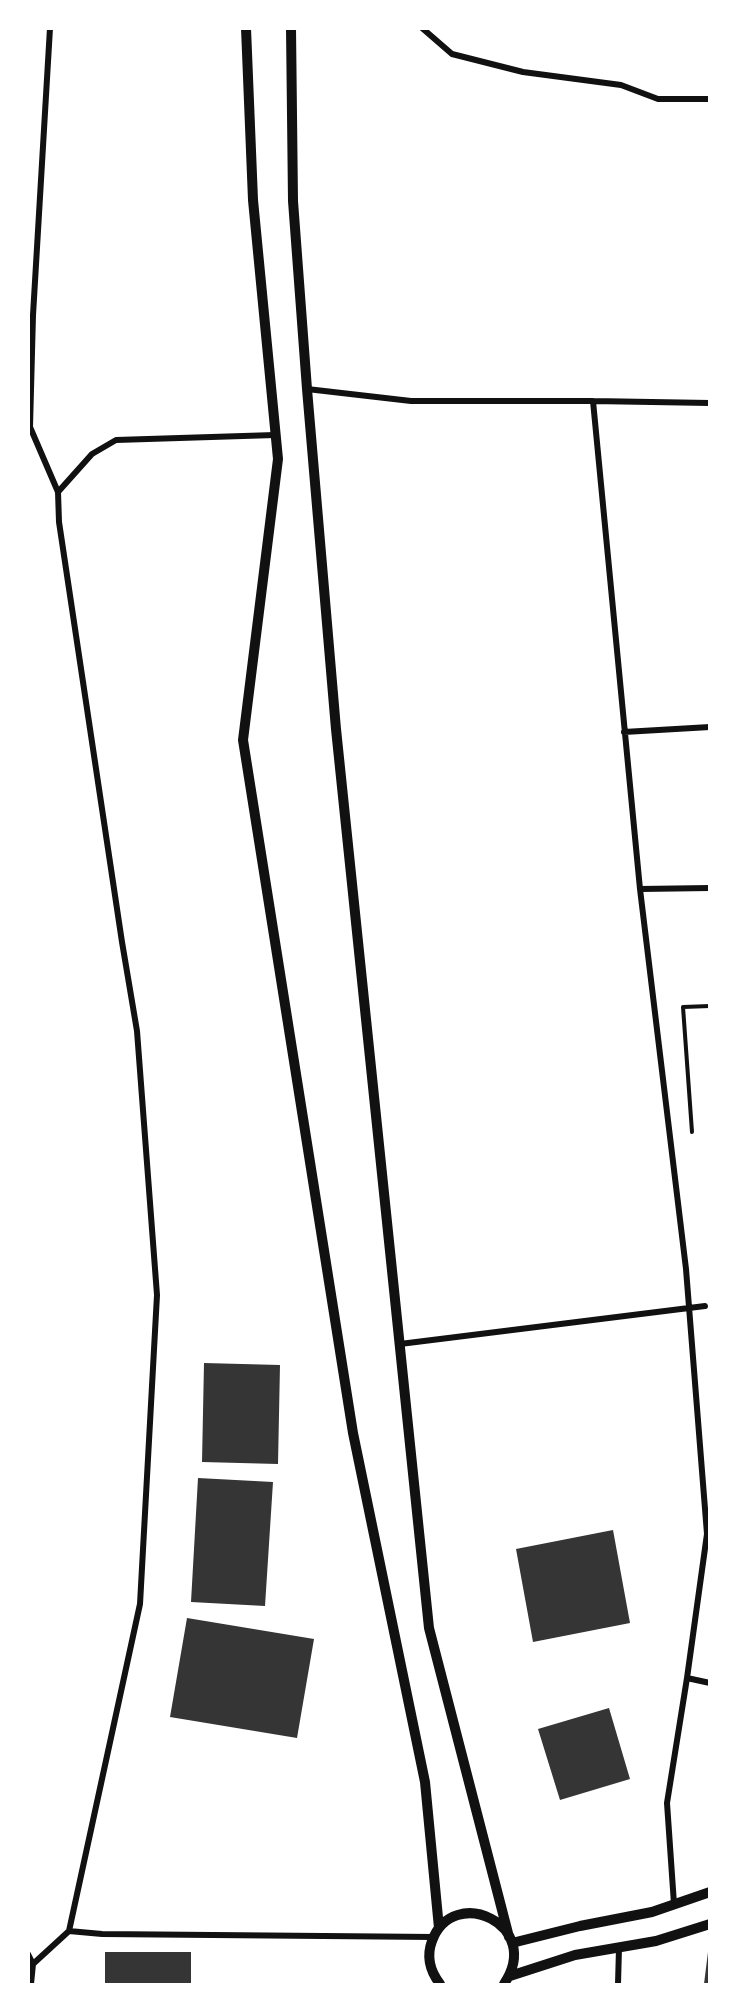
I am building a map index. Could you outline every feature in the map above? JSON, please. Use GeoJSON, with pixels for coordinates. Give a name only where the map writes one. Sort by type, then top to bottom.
{"type":"FeatureCollection","features":[{"type":"Feature","properties":{"kind":"street"},"geometry":{"type":"LineString","coordinates":[[33,1964],[69,1930],[140,1604],[157,1295],[137,1031],[59,522],[58,492],[30,427],[33,315],[50,28]]}},
{"type":"Feature","properties":{"kind":"street"},"geometry":{"type":"LineString","coordinates":[[246,28],[253,200],[278,459],[243,740],[353,1433],[425,1782],[436,1933]]}},
{"type":"Feature","properties":{"kind":"street"},"geometry":{"type":"LineString","coordinates":[[291,28],[293,201],[336,729],[429,1628],[511,1940],[513,1965],[507,1980]]}},
{"type":"Feature","properties":{"kind":"street"},"geometry":{"type":"LineString","coordinates":[[422,28],[452,54],[523,72],[621,85],[658,99],[710,99]]}},
{"type":"Feature","properties":{"kind":"street"},"geometry":{"type":"LineString","coordinates":[[307,389],[411,401],[593,400],[710,403]]}},
{"type":"Feature","properties":{"kind":"street"},"geometry":{"type":"LineString","coordinates":[[593,400],[640,889],[690,1309],[708,1534],[667,1803],[674,1904]]}},
{"type":"Feature","properties":{"kind":"street"},"geometry":{"type":"LineString","coordinates":[[58,492],[92,454],[116,440],[275,435]]}},
{"type":"Feature","properties":{"kind":"street"},"geometry":{"type":"LineString","coordinates":[[624,732],[710,727]]}},
{"type":"Feature","properties":{"kind":"street"},"geometry":{"type":"LineString","coordinates":[[640,889],[710,888]]}},
{"type":"Feature","properties":{"kind":"street"},"geometry":{"type":"LineString","coordinates":[[400,1344],[705,1306]]}},
{"type":"Feature","properties":{"kind":"street"},"geometry":{"type":"LineString","coordinates":[[687,1678],[710,1683]]}},
{"type":"Feature","properties":{"kind":"street"},"geometry":{"type":"LineString","coordinates":[[511,1940],[652,1912],[710,1892]]}},
{"type":"Feature","properties":{"kind":"street"},"geometry":{"type":"LineString","coordinates":[[435,1981],[429,1962],[429,1949],[436,1933],[450,1919],[462,1914],[490,1917],[502,1925],[511,1940]]}},
{"type":"Feature","properties":{"kind":"street"},"geometry":{"type":"LineString","coordinates":[[507,1980],[575,1955],[656,1941],[710,1924]]}},
{"type":"Feature","properties":{"kind":"street"},"geometry":{"type":"LineString","coordinates":[[69,1930],[102,1934],[436,1933]]}},
{"type":"Feature","properties":{"kind":"street"},"geometry":{"type":"LineString","coordinates":[[618,1984],[619,1947]]}},
{"type":"Feature","properties":{"kind":"street"},"geometry":{"type":"LineString","coordinates":[[28,1954],[33,1964],[31,1984]]}},
{"type":"Feature","properties":{"kind":"building"},"geometry":{"type":"Polygon","coordinates":[[[204,1363],[280,1365],[278,1464],[202,1462],[204,1363]]]}},
{"type":"Feature","properties":{"kind":"building"},"geometry":{"type":"Polygon","coordinates":[[[198,1478],[273,1482],[265,1606],[191,1602],[198,1478]]]}},
{"type":"Feature","properties":{"kind":"building"},"geometry":{"type":"Polygon","coordinates":[[[613,1530],[630,1623],[533,1642],[516,1549],[613,1530]]]}},
{"type":"Feature","properties":{"kind":"building"},"geometry":{"type":"Polygon","coordinates":[[[187,1618],[314,1639],[297,1738],[170,1717],[187,1618]]]}},
{"type":"Feature","properties":{"kind":"building"},"geometry":{"type":"Polygon","coordinates":[[[609,1708],[630,1779],[560,1800],[538,1729],[609,1708]]]}},
{"type":"Feature","properties":{"kind":"building"},"geometry":{"type":"Polygon","coordinates":[[[105,1952],[191,1952],[191,1984],[105,1984],[105,1952]]]}},
{"type":"Feature","properties":{"kind":"building"},"geometry":{"type":"Polygon","coordinates":[[[708,1952],[710,1952],[710,1984],[704,1984],[708,1952]]]}}]}
